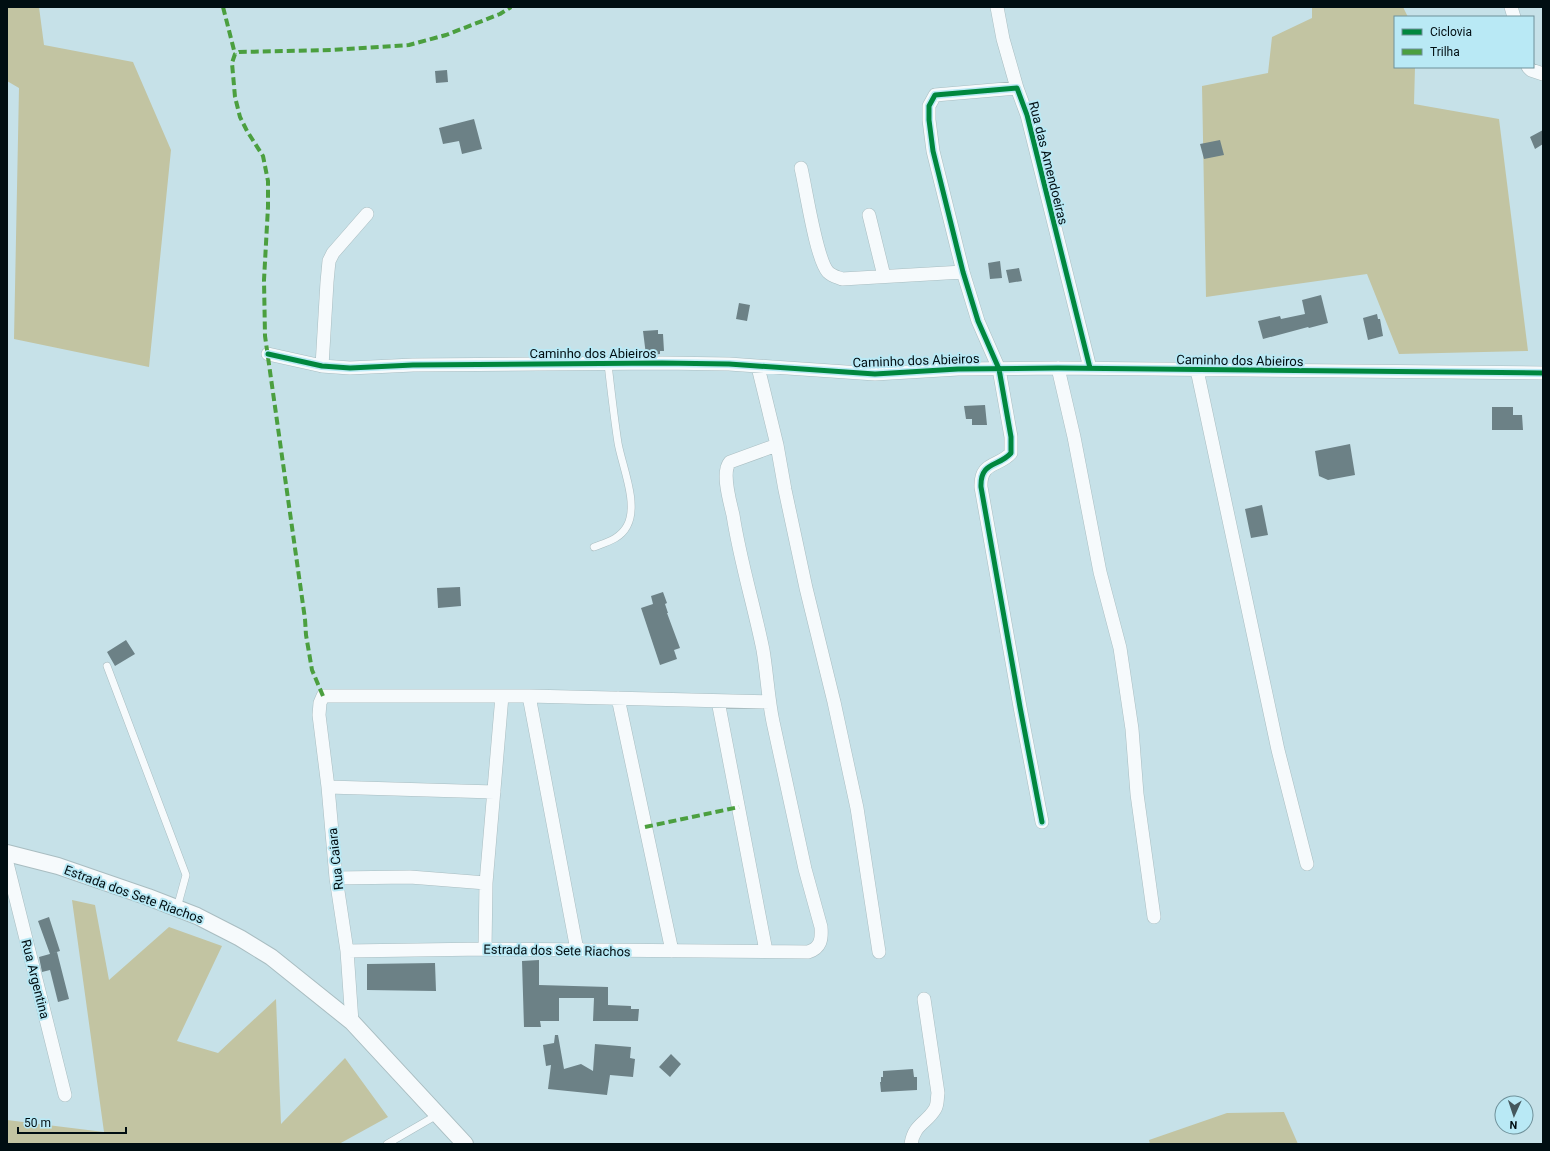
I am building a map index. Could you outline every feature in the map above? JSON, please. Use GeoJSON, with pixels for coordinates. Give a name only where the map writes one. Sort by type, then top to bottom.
{"type":"FeatureCollection","features":[{"type":"Feature","properties":{"kind":"street"},"geometry":{"type":"LineString","coordinates":[[996,7],[1003,39],[1017,88]]}},
{"type":"Feature","properties":{"kind":"street"},"geometry":{"type":"LineString","coordinates":[[1529,68],[1543,74]]}},
{"type":"Feature","properties":{"kind":"street","name":"Rua das Amendoeiras"},"geometry":{"type":"LineString","coordinates":[[1042,822],[981,487],[982,477],[985,470],[1009,455],[1012,450],[999,369],[978,321],[963,272],[933,151],[929,120],[930,102],[935,95],[1017,88],[1027,115],[1090,368]]}},
{"type":"Feature","properties":{"kind":"street"},"geometry":{"type":"LineString","coordinates":[[801,168],[818,249],[828,272],[832,275],[842,279],[963,272]]}},
{"type":"Feature","properties":{"kind":"street"},"geometry":{"type":"LineString","coordinates":[[322,366],[327,282],[330,261],[333,253],[367,214]]}},
{"type":"Feature","properties":{"kind":"street"},"geometry":{"type":"LineString","coordinates":[[870,215],[884,276]]}},
{"type":"Feature","properties":{"kind":"street","name":"Caminho dos Abieiros"},"geometry":{"type":"LineString","coordinates":[[268,354],[322,366],[350,368],[413,365],[729,364],[875,374],[958,369],[1058,368],[1543,373]]}},
{"type":"Feature","properties":{"kind":"street"},"geometry":{"type":"LineString","coordinates":[[758,366],[777,445],[806,588],[834,702],[857,808],[880,952]]}},
{"type":"Feature","properties":{"kind":"street"},"geometry":{"type":"LineString","coordinates":[[1058,368],[1074,437],[1100,572],[1120,648],[1132,729],[1137,794],[1154,917]]}},
{"type":"Feature","properties":{"kind":"street"},"geometry":{"type":"LineString","coordinates":[[1197,370],[1278,750],[1307,864]]}},
{"type":"Feature","properties":{"kind":"street","name":"Estrada dos Sete Riachos"},"geometry":{"type":"LineString","coordinates":[[347,951],[485,949],[672,952],[808,952],[818,947],[822,936],[821,927],[805,869],[769,702],[765,660],[736,538],[726,470],[727,465],[734,460],[777,445]]}},
{"type":"Feature","properties":{"kind":"street","name":"Rua Caiara"},"geometry":{"type":"LineString","coordinates":[[352,1022],[347,951],[336,878],[328,787],[319,715],[320,704],[324,696],[502,696]]}},
{"type":"Feature","properties":{"kind":"street"},"geometry":{"type":"LineString","coordinates":[[485,949],[486,883],[502,696],[769,702]]}},
{"type":"Feature","properties":{"kind":"street"},"geometry":{"type":"LineString","coordinates":[[529,696],[577,950]]}},
{"type":"Feature","properties":{"kind":"street"},"geometry":{"type":"LineString","coordinates":[[618,698],[672,952]]}},
{"type":"Feature","properties":{"kind":"street"},"geometry":{"type":"LineString","coordinates":[[718,701],[766,951]]}},
{"type":"Feature","properties":{"kind":"street"},"geometry":{"type":"LineString","coordinates":[[328,787],[494,792]]}},
{"type":"Feature","properties":{"kind":"street","name":"Estrada dos Sete Riachos"},"geometry":{"type":"LineString","coordinates":[[7,853],[58,866],[178,908],[240,938],[271,957],[352,1022],[465,1144]]}},
{"type":"Feature","properties":{"kind":"street","name":"Rua Argentina"},"geometry":{"type":"LineString","coordinates":[[7,863],[65,1095]]}},
{"type":"Feature","properties":{"kind":"street"},"geometry":{"type":"LineString","coordinates":[[336,878],[410,877],[486,883]]}},
{"type":"Feature","properties":{"kind":"street"},"geometry":{"type":"LineString","coordinates":[[911,1144],[919,1125],[931,1114],[937,1103],[938,1093],[924,999]]}},
{"type":"Feature","properties":{"kind":"lane"},"geometry":{"type":"LineString","coordinates":[[594,547],[615,538],[624,532],[628,525],[631,504],[629,487],[618,444],[608,364]]}},
{"type":"Feature","properties":{"kind":"lane"},"geometry":{"type":"LineString","coordinates":[[107,666],[186,875],[178,908]]}},
{"type":"Feature","properties":{"kind":"lane"},"geometry":{"type":"LineString","coordinates":[[387,1144],[437,1115]]}},
{"type":"Feature","properties":{"kind":"green space"},"geometry":{"type":"Polygon","coordinates":[[[7,7],[39,7],[44,45],[133,62],[171,150],[149,367],[14,339],[19,88],[7,81],[7,7]]]}},
{"type":"Feature","properties":{"kind":"green space"},"geometry":{"type":"Polygon","coordinates":[[[1312,7],[1403,7],[1408,16],[1394,16],[1394,68],[1415,68],[1414,104],[1499,119],[1528,351],[1399,354],[1367,274],[1206,297],[1202,86],[1268,73],[1272,37],[1312,18],[1312,7]]]}},
{"type":"Feature","properties":{"kind":"green space"},"geometry":{"type":"Polygon","coordinates":[[[72,900],[95,905],[109,980],[169,927],[222,946],[177,1041],[218,1053],[276,999],[281,1124],[345,1058],[388,1117],[339,1144],[7,1144],[7,1120],[104,1132],[72,900]]]}},
{"type":"Feature","properties":{"kind":"green space"},"geometry":{"type":"Polygon","coordinates":[[[1284,1112],[1298,1144],[1150,1144],[1149,1140],[1227,1113],[1284,1112]]]}},
{"type":"Feature","properties":{"kind":"building"},"geometry":{"type":"Polygon","coordinates":[[[447,70],[448,82],[436,83],[435,71],[447,70]]]}},
{"type":"Feature","properties":{"kind":"building"},"geometry":{"type":"Polygon","coordinates":[[[474,119],[482,149],[462,154],[459,141],[443,144],[439,128],[474,119]]]}},
{"type":"Feature","properties":{"kind":"building"},"geometry":{"type":"Polygon","coordinates":[[[1543,130],[1543,144],[1535,149],[1530,137],[1543,130]]]}},
{"type":"Feature","properties":{"kind":"building"},"geometry":{"type":"Polygon","coordinates":[[[1220,140],[1224,155],[1204,159],[1200,144],[1220,140]]]}},
{"type":"Feature","properties":{"kind":"building"},"geometry":{"type":"Polygon","coordinates":[[[1000,261],[1002,278],[990,279],[988,263],[1000,261]]]}},
{"type":"Feature","properties":{"kind":"building"},"geometry":{"type":"Polygon","coordinates":[[[1019,268],[1022,281],[1009,283],[1006,270],[1019,268]]]}},
{"type":"Feature","properties":{"kind":"building"},"geometry":{"type":"Polygon","coordinates":[[[1321,295],[1328,323],[1263,339],[1258,321],[1280,316],[1281,319],[1305,314],[1302,300],[1321,295]]]}},
{"type":"Feature","properties":{"kind":"building"},"geometry":{"type":"Polygon","coordinates":[[[739,303],[750,305],[747,321],[736,319],[739,303]]]}},
{"type":"Feature","properties":{"kind":"building"},"geometry":{"type":"Polygon","coordinates":[[[1377,314],[1378,319],[1380,319],[1383,336],[1368,340],[1363,318],[1377,314]]]}},
{"type":"Feature","properties":{"kind":"building"},"geometry":{"type":"Polygon","coordinates":[[[658,330],[658,334],[663,334],[664,351],[660,351],[660,354],[646,355],[643,331],[658,330]]]}},
{"type":"Feature","properties":{"kind":"building"},"geometry":{"type":"Polygon","coordinates":[[[985,405],[987,425],[972,425],[972,419],[966,419],[964,406],[985,405]]]}},
{"type":"Feature","properties":{"kind":"building"},"geometry":{"type":"Polygon","coordinates":[[[1492,407],[1513,407],[1513,415],[1522,415],[1523,430],[1492,430],[1492,407]]]}},
{"type":"Feature","properties":{"kind":"building"},"geometry":{"type":"Polygon","coordinates":[[[1350,444],[1355,475],[1328,480],[1319,476],[1315,451],[1350,444]]]}},
{"type":"Feature","properties":{"kind":"building"},"geometry":{"type":"Polygon","coordinates":[[[1262,505],[1268,535],[1251,538],[1245,509],[1262,505]]]}},
{"type":"Feature","properties":{"kind":"building"},"geometry":{"type":"Polygon","coordinates":[[[460,587],[461,606],[438,608],[437,588],[460,587]]]}},
{"type":"Feature","properties":{"kind":"building"},"geometry":{"type":"Polygon","coordinates":[[[663,592],[667,603],[665,604],[667,613],[680,648],[674,650],[677,659],[660,665],[641,608],[653,604],[651,596],[663,592]]]}},
{"type":"Feature","properties":{"kind":"building"},"geometry":{"type":"Polygon","coordinates":[[[126,640],[135,654],[115,666],[107,652],[126,640]]]}},
{"type":"Feature","properties":{"kind":"building"},"geometry":{"type":"Polygon","coordinates":[[[49,917],[60,951],[50,954],[38,921],[49,917]]]}},
{"type":"Feature","properties":{"kind":"building"},"geometry":{"type":"Polygon","coordinates":[[[57,952],[69,999],[58,1002],[50,970],[42,972],[39,957],[57,952]]]}},
{"type":"Feature","properties":{"kind":"building"},"geometry":{"type":"Polygon","coordinates":[[[539,960],[539,985],[608,987],[608,1005],[631,1006],[631,1009],[639,1009],[638,1021],[593,1021],[594,998],[559,998],[559,1021],[540,1021],[541,1027],[524,1027],[522,961],[539,960]]]}},
{"type":"Feature","properties":{"kind":"building"},"geometry":{"type":"Polygon","coordinates":[[[435,963],[436,991],[367,990],[367,964],[435,963]]]}},
{"type":"Feature","properties":{"kind":"building"},"geometry":{"type":"Polygon","coordinates":[[[555,1035],[558,1035],[564,1069],[581,1064],[593,1071],[595,1044],[631,1047],[630,1058],[635,1059],[633,1077],[610,1075],[607,1095],[548,1089],[551,1065],[546,1066],[543,1045],[554,1043],[555,1035]]]}},
{"type":"Feature","properties":{"kind":"building"},"geometry":{"type":"Polygon","coordinates":[[[671,1054],[681,1064],[670,1077],[659,1067],[671,1054]]]}},
{"type":"Feature","properties":{"kind":"building"},"geometry":{"type":"Polygon","coordinates":[[[913,1069],[914,1077],[917,1077],[917,1090],[881,1092],[880,1082],[881,1077],[883,1077],[883,1071],[913,1069]]]}},
{"type":"Feature","properties":{"kind":"marked path"},"geometry":{"type":"LineString","coordinates":[[223,7],[235,54]]}},
{"type":"Feature","properties":{"kind":"marked path"},"geometry":{"type":"LineString","coordinates":[[323,696],[312,670],[306,635],[265,336],[264,280],[268,181],[263,156],[240,117],[235,97],[232,63],[235,54],[239,52],[332,50],[409,45],[446,35],[500,14],[511,7]]}},
{"type":"Feature","properties":{"kind":"marked path"},"geometry":{"type":"LineString","coordinates":[[645,827],[739,807]]}},
{"type":"Feature","properties":{"kind":"cycle path"},"geometry":{"type":"LineString","coordinates":[[1042,822],[981,487],[982,479],[987,469],[1011,453],[1011,437],[999,369],[978,321],[963,272],[933,151],[929,120],[929,106],[935,95],[1017,88],[1027,115],[1090,368]]}},
{"type":"Feature","properties":{"kind":"cycle path"},"geometry":{"type":"LineString","coordinates":[[268,354],[322,366],[350,368],[413,365],[662,363],[729,364],[875,374],[958,369],[1058,368],[1543,373]]}}]}
